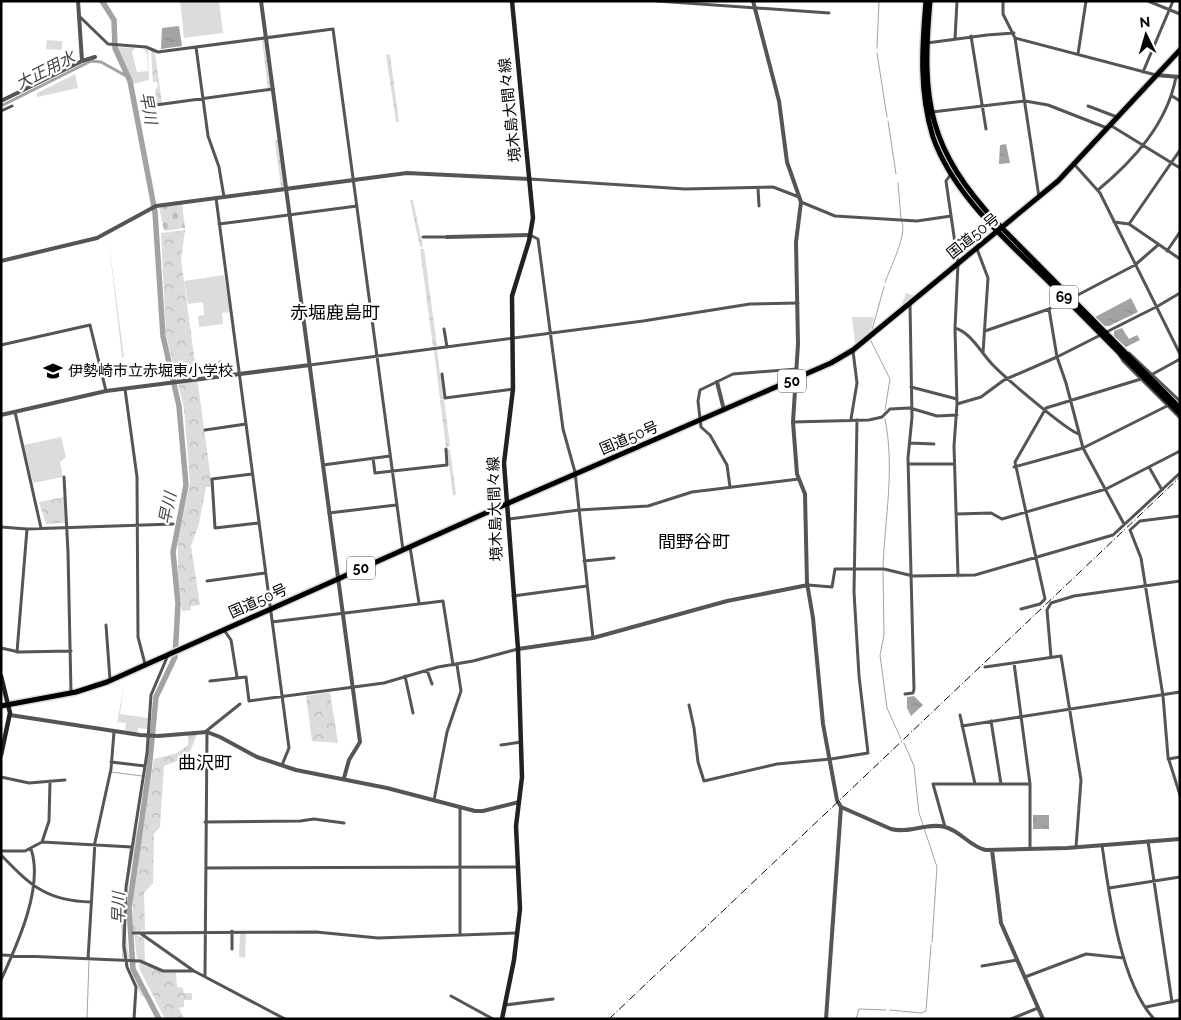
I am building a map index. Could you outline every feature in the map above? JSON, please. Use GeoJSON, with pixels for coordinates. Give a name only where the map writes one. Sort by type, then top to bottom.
{"type":"FeatureCollection","features":[{"type":"Feature","properties":{"kind":"main road","name":"境木島大間々線"},"geometry":{"type":"LineString","coordinates":[[502,1019],[518,933],[520,909],[516,826],[522,783],[518,649],[512,596],[504,463],[513,389],[511,307],[514,287],[530,235],[533,207],[512,1]]}},
{"type":"Feature","properties":{"kind":"main road","name":"69"},"geometry":{"type":"LineString","coordinates":[[926,1],[922,72],[925,105],[937,146],[952,174],[969,199],[1104,333],[1180,414]]}},
{"type":"Feature","properties":{"kind":"main road","name":"69"},"geometry":{"type":"LineString","coordinates":[[930,1],[926,43],[927,80],[938,134],[956,172],[977,202],[1001,230]]}},
{"type":"Feature","properties":{"kind":"main road","name":"国道50号"},"geometry":{"type":"LineString","coordinates":[[1,706],[71,692],[110,680],[506,504],[796,380],[831,363],[853,350],[1039,197],[1074,164],[1180,50]]}},
{"type":"Feature","properties":{"kind":"main road","name":"69"},"geometry":{"type":"LineString","coordinates":[[1121,351],[1180,408]]}},
{"type":"Feature","properties":{"kind":"main road"},"geometry":{"type":"LineString","coordinates":[[1,676],[10,715],[1,755]]}},
{"type":"Feature","properties":{"kind":"street"},"geometry":{"type":"LineString","coordinates":[[78,1],[82,61]]}},
{"type":"Feature","properties":{"kind":"street"},"geometry":{"type":"LineString","coordinates":[[261,1],[360,742],[349,760],[344,778]]}},
{"type":"Feature","properties":{"kind":"street"},"geometry":{"type":"LineString","coordinates":[[657,1],[829,13]]}},
{"type":"Feature","properties":{"kind":"street"},"geometry":{"type":"LineString","coordinates":[[753,1],[779,101],[787,162],[801,199],[796,242],[798,303],[794,422],[799,479],[803,488],[806,505],[808,585],[825,740],[831,759],[836,799],[841,807],[899,831],[945,827],[974,846],[992,850],[1076,848],[1148,840],[1180,839]]}},
{"type":"Feature","properties":{"kind":"street"},"geometry":{"type":"LineString","coordinates":[[955,39],[957,1]]}},
{"type":"Feature","properties":{"kind":"street"},"geometry":{"type":"LineString","coordinates":[[1003,1],[1004,14],[1015,38],[1039,197]]}},
{"type":"Feature","properties":{"kind":"street"},"geometry":{"type":"LineString","coordinates":[[1078,54],[1086,1]]}},
{"type":"Feature","properties":{"kind":"street"},"geometry":{"type":"LineString","coordinates":[[1148,1],[1180,14]]}},
{"type":"Feature","properties":{"kind":"street"},"geometry":{"type":"LineString","coordinates":[[1143,72],[1174,1]]}},
{"type":"Feature","properties":{"kind":"street"},"geometry":{"type":"LineString","coordinates":[[78,16],[110,45],[146,47],[158,52],[333,29],[403,550]]}},
{"type":"Feature","properties":{"kind":"street"},"geometry":{"type":"LineString","coordinates":[[926,43],[971,36],[1014,33]]}},
{"type":"Feature","properties":{"kind":"street"},"geometry":{"type":"LineString","coordinates":[[971,36],[986,129]]}},
{"type":"Feature","properties":{"kind":"street"},"geometry":{"type":"LineString","coordinates":[[1015,38],[1143,72],[1178,77],[1166,112],[1144,144],[1098,190]]}},
{"type":"Feature","properties":{"kind":"street"},"geometry":{"type":"LineString","coordinates":[[196,47],[208,136],[219,167],[224,197]]}},
{"type":"Feature","properties":{"kind":"street"},"geometry":{"type":"LineString","coordinates":[[1,101],[82,61],[95,57]]}},
{"type":"Feature","properties":{"kind":"street"},"geometry":{"type":"LineString","coordinates":[[156,106],[273,89]]}},
{"type":"Feature","properties":{"kind":"street"},"geometry":{"type":"LineString","coordinates":[[1172,96],[1180,101]]}},
{"type":"Feature","properties":{"kind":"street"},"geometry":{"type":"LineString","coordinates":[[932,112],[1025,101],[1048,105],[1109,127],[1144,144],[1180,168]]}},
{"type":"Feature","properties":{"kind":"street"},"geometry":{"type":"LineString","coordinates":[[1,111],[12,106]]}},
{"type":"Feature","properties":{"kind":"street"},"geometry":{"type":"LineString","coordinates":[[1088,106],[1118,117]]}},
{"type":"Feature","properties":{"kind":"street"},"geometry":{"type":"LineString","coordinates":[[1129,224],[1180,150]]}},
{"type":"Feature","properties":{"kind":"street"},"geometry":{"type":"LineString","coordinates":[[1074,164],[1098,190],[1180,354]]}},
{"type":"Feature","properties":{"kind":"street"},"geometry":{"type":"LineString","coordinates":[[1,261],[97,238],[156,206],[407,173],[685,189],[776,187],[835,216],[917,221],[951,216]]}},
{"type":"Feature","properties":{"kind":"street"},"geometry":{"type":"LineString","coordinates":[[952,174],[946,181],[958,264],[955,328],[957,414],[954,464],[958,576]]}},
{"type":"Feature","properties":{"kind":"street"},"geometry":{"type":"LineString","coordinates":[[758,188],[759,206]]}},
{"type":"Feature","properties":{"kind":"street"},"geometry":{"type":"LineString","coordinates":[[216,198],[289,748],[282,765]]}},
{"type":"Feature","properties":{"kind":"street"},"geometry":{"type":"LineString","coordinates":[[218,224],[357,206]]}},
{"type":"Feature","properties":{"kind":"street"},"geometry":{"type":"LineString","coordinates":[[1114,222],[1129,224],[1180,259]]}},
{"type":"Feature","properties":{"kind":"street"},"geometry":{"type":"LineString","coordinates":[[1167,251],[1180,232]]}},
{"type":"Feature","properties":{"kind":"street"},"geometry":{"type":"LineString","coordinates":[[423,238],[530,235],[538,239],[563,429],[575,475],[593,638]]}},
{"type":"Feature","properties":{"kind":"street"},"geometry":{"type":"LineString","coordinates":[[985,331],[1049,309],[1135,265],[1158,245]]}},
{"type":"Feature","properties":{"kind":"street"},"geometry":{"type":"LineString","coordinates":[[977,249],[988,278],[983,353]]}},
{"type":"Feature","properties":{"kind":"street"},"geometry":{"type":"LineString","coordinates":[[957,404],[981,398],[1008,377],[1057,357],[1180,293]]}},
{"type":"Feature","properties":{"kind":"street"},"geometry":{"type":"LineString","coordinates":[[1,415],[106,391],[551,333],[750,304],[798,303]]}},
{"type":"Feature","properties":{"kind":"street"},"geometry":{"type":"LineString","coordinates":[[905,694],[913,693],[914,689],[908,464],[911,408],[910,304]]}},
{"type":"Feature","properties":{"kind":"street"},"geometry":{"type":"LineString","coordinates":[[1049,309],[1057,357],[1083,448],[1124,524]]}},
{"type":"Feature","properties":{"kind":"street"},"geometry":{"type":"LineString","coordinates":[[1,345],[90,325],[106,391]]}},
{"type":"Feature","properties":{"kind":"street"},"geometry":{"type":"LineString","coordinates":[[955,328],[962,331],[1008,377],[1045,409],[1079,434]]}},
{"type":"Feature","properties":{"kind":"street"},"geometry":{"type":"LineString","coordinates":[[444,329],[447,346]]}},
{"type":"Feature","properties":{"kind":"street"},"geometry":{"type":"LineString","coordinates":[[851,419],[857,383],[853,350]]}},
{"type":"Feature","properties":{"kind":"street"},"geometry":{"type":"LineString","coordinates":[[1121,351],[1133,356],[1179,401]]}},
{"type":"Feature","properties":{"kind":"street"},"geometry":{"type":"LineString","coordinates":[[1121,351],[1123,361],[1180,418]]}},
{"type":"Feature","properties":{"kind":"street"},"geometry":{"type":"LineString","coordinates":[[1151,375],[1180,359]]}},
{"type":"Feature","properties":{"kind":"street"},"geometry":{"type":"LineString","coordinates":[[220,362],[222,376]]}},
{"type":"Feature","properties":{"kind":"street"},"geometry":{"type":"LineString","coordinates":[[730,487],[727,465],[710,435],[702,429],[700,421],[700,390],[738,373],[797,369]]}},
{"type":"Feature","properties":{"kind":"street"},"geometry":{"type":"LineString","coordinates":[[442,374],[445,398],[513,389]]}},
{"type":"Feature","properties":{"kind":"street"},"geometry":{"type":"LineString","coordinates":[[1021,609],[1040,604],[1045,599],[1014,467],[1015,462],[1045,409],[1140,379]]}},
{"type":"Feature","properties":{"kind":"street"},"geometry":{"type":"LineString","coordinates":[[717,382],[724,410]]}},
{"type":"Feature","properties":{"kind":"street"},"geometry":{"type":"LineString","coordinates":[[911,387],[957,399]]}},
{"type":"Feature","properties":{"kind":"street"},"geometry":{"type":"LineString","coordinates":[[126,389],[137,477],[138,636],[145,665]]}},
{"type":"Feature","properties":{"kind":"street"},"geometry":{"type":"LineString","coordinates":[[1014,467],[1083,448],[1168,406]]}},
{"type":"Feature","properties":{"kind":"street"},"geometry":{"type":"LineString","coordinates":[[794,422],[834,422],[879,418],[890,408],[911,408],[937,416],[957,414]]}},
{"type":"Feature","properties":{"kind":"street"},"geometry":{"type":"LineString","coordinates":[[15,412],[41,528]]}},
{"type":"Feature","properties":{"kind":"street"},"geometry":{"type":"LineString","coordinates":[[689,704],[698,762],[704,781],[777,764],[831,759],[868,753],[859,676],[853,569],[857,420]]}},
{"type":"Feature","properties":{"kind":"street"},"geometry":{"type":"LineString","coordinates":[[205,430],[246,424]]}},
{"type":"Feature","properties":{"kind":"street"},"geometry":{"type":"LineString","coordinates":[[910,443],[934,444]]}},
{"type":"Feature","properties":{"kind":"street"},"geometry":{"type":"LineString","coordinates":[[372,458],[375,473],[447,465],[446,448]]}},
{"type":"Feature","properties":{"kind":"street"},"geometry":{"type":"LineString","coordinates":[[956,514],[991,513],[1002,519],[1106,489],[1180,451]]}},
{"type":"Feature","properties":{"kind":"street"},"geometry":{"type":"LineString","coordinates":[[323,464],[390,456]]}},
{"type":"Feature","properties":{"kind":"street"},"geometry":{"type":"LineString","coordinates":[[908,464],[954,464]]}},
{"type":"Feature","properties":{"kind":"street"},"geometry":{"type":"LineString","coordinates":[[1149,467],[1162,490]]}},
{"type":"Feature","properties":{"kind":"street"},"geometry":{"type":"LineString","coordinates":[[210,681],[246,677],[249,701],[352,688],[384,683],[427,670],[518,649],[593,638],[727,601],[808,585],[832,586],[834,570],[884,569],[911,576],[975,575],[1111,535],[1180,473]]}},
{"type":"Feature","properties":{"kind":"street"},"geometry":{"type":"LineString","coordinates":[[252,474],[212,479],[216,528],[258,524]]}},
{"type":"Feature","properties":{"kind":"street"},"geometry":{"type":"LineString","coordinates":[[64,477],[71,692]]}},
{"type":"Feature","properties":{"kind":"street"},"geometry":{"type":"LineString","coordinates":[[507,520],[579,510],[648,506],[692,492],[779,483],[799,479]]}},
{"type":"Feature","properties":{"kind":"street"},"geometry":{"type":"LineString","coordinates":[[329,513],[396,505]]}},
{"type":"Feature","properties":{"kind":"street"},"geometry":{"type":"LineString","coordinates":[[1180,516],[1140,521],[1130,530],[1142,558],[1163,696],[1168,759],[1180,795]]}},
{"type":"Feature","properties":{"kind":"street"},"geometry":{"type":"LineString","coordinates":[[1,527],[27,529],[173,524]]}},
{"type":"Feature","properties":{"kind":"street"},"geometry":{"type":"LineString","coordinates":[[17,652],[27,529]]}},
{"type":"Feature","properties":{"kind":"street"},"geometry":{"type":"LineString","coordinates":[[410,547],[418,604]]}},
{"type":"Feature","properties":{"kind":"street"},"geometry":{"type":"LineString","coordinates":[[584,561],[614,558]]}},
{"type":"Feature","properties":{"kind":"street"},"geometry":{"type":"LineString","coordinates":[[207,581],[265,574]]}},
{"type":"Feature","properties":{"kind":"street"},"geometry":{"type":"LineString","coordinates":[[1051,658],[1047,610],[1051,603],[1066,597],[1180,581]]}},
{"type":"Feature","properties":{"kind":"street"},"geometry":{"type":"LineString","coordinates":[[512,596],[587,586]]}},
{"type":"Feature","properties":{"kind":"street"},"geometry":{"type":"LineString","coordinates":[[272,622],[444,602],[461,691],[447,732],[434,800]]}},
{"type":"Feature","properties":{"kind":"street"},"geometry":{"type":"LineString","coordinates":[[106,625],[110,680]]}},
{"type":"Feature","properties":{"kind":"street"},"geometry":{"type":"LineString","coordinates":[[224,630],[231,640],[237,677]]}},
{"type":"Feature","properties":{"kind":"street"},"geometry":{"type":"LineString","coordinates":[[1,648],[17,652],[71,652]]}},
{"type":"Feature","properties":{"kind":"street"},"geometry":{"type":"LineString","coordinates":[[134,1019],[136,987],[127,961],[124,918],[132,846],[149,736],[150,695],[168,654]]}},
{"type":"Feature","properties":{"kind":"street"},"geometry":{"type":"LineString","coordinates":[[985,668],[1060,656],[1081,780],[1076,848]]}},
{"type":"Feature","properties":{"kind":"street"},"geometry":{"type":"LineString","coordinates":[[1014,663],[1030,784],[1030,850]]}},
{"type":"Feature","properties":{"kind":"street"},"geometry":{"type":"LineString","coordinates":[[427,670],[432,684]]}},
{"type":"Feature","properties":{"kind":"street"},"geometry":{"type":"LineString","coordinates":[[405,676],[413,713]]}},
{"type":"Feature","properties":{"kind":"street"},"geometry":{"type":"LineString","coordinates":[[962,726],[1180,692]]}},
{"type":"Feature","properties":{"kind":"street"},"geometry":{"type":"LineString","coordinates":[[206,976],[206,732],[240,704]]}},
{"type":"Feature","properties":{"kind":"street"},"geometry":{"type":"LineString","coordinates":[[10,715],[149,736],[206,732],[220,737],[257,757],[282,765],[344,778],[480,812],[519,802]]}},
{"type":"Feature","properties":{"kind":"street"},"geometry":{"type":"LineString","coordinates":[[960,715],[975,784]]}},
{"type":"Feature","properties":{"kind":"street"},"geometry":{"type":"LineString","coordinates":[[991,721],[1001,784]]}},
{"type":"Feature","properties":{"kind":"street"},"geometry":{"type":"LineString","coordinates":[[88,959],[95,845],[111,762],[114,732]]}},
{"type":"Feature","properties":{"kind":"street"},"geometry":{"type":"LineString","coordinates":[[502,744],[521,742]]}},
{"type":"Feature","properties":{"kind":"street"},"geometry":{"type":"LineString","coordinates":[[1168,759],[1180,757]]}},
{"type":"Feature","properties":{"kind":"street"},"geometry":{"type":"LineString","coordinates":[[111,762],[145,766]]}},
{"type":"Feature","properties":{"kind":"street"},"geometry":{"type":"LineString","coordinates":[[1,778],[29,782],[65,780]]}},
{"type":"Feature","properties":{"kind":"street"},"geometry":{"type":"LineString","coordinates":[[42,842],[49,820],[50,781]]}},
{"type":"Feature","properties":{"kind":"street"},"geometry":{"type":"LineString","coordinates":[[945,827],[933,784],[1030,784]]}},
{"type":"Feature","properties":{"kind":"street"},"geometry":{"type":"LineString","coordinates":[[460,807],[460,934]]}},
{"type":"Feature","properties":{"kind":"street"},"geometry":{"type":"LineString","coordinates":[[826,1019],[841,807]]}},
{"type":"Feature","properties":{"kind":"street"},"geometry":{"type":"LineString","coordinates":[[205,822],[300,821],[314,819],[344,823]]}},
{"type":"Feature","properties":{"kind":"street"},"geometry":{"type":"LineString","coordinates":[[1148,840],[1172,1002]]}},
{"type":"Feature","properties":{"kind":"street"},"geometry":{"type":"LineString","coordinates":[[1,851],[31,849],[42,842],[132,846]]}},
{"type":"Feature","properties":{"kind":"street"},"geometry":{"type":"LineString","coordinates":[[1102,844],[1124,958],[1133,985],[1154,1019]]}},
{"type":"Feature","properties":{"kind":"street"},"geometry":{"type":"LineString","coordinates":[[1,980],[14,956],[28,907],[36,864],[31,849]]}},
{"type":"Feature","properties":{"kind":"street"},"geometry":{"type":"LineString","coordinates":[[992,850],[1000,922],[1042,1019]]}},
{"type":"Feature","properties":{"kind":"street"},"geometry":{"type":"LineString","coordinates":[[1,855],[33,884],[62,900],[91,902]]}},
{"type":"Feature","properties":{"kind":"street"},"geometry":{"type":"LineString","coordinates":[[206,868],[518,867]]}},
{"type":"Feature","properties":{"kind":"street"},"geometry":{"type":"LineString","coordinates":[[1109,888],[1180,877]]}},
{"type":"Feature","properties":{"kind":"street"},"geometry":{"type":"LineString","coordinates":[[133,933],[232,931],[271,934],[316,932],[378,938],[518,933]]}},
{"type":"Feature","properties":{"kind":"street"},"geometry":{"type":"LineString","coordinates":[[232,931],[232,949]]}},
{"type":"Feature","properties":{"kind":"street"},"geometry":{"type":"LineString","coordinates":[[140,933],[194,971],[285,1019]]}},
{"type":"Feature","properties":{"kind":"street"},"geometry":{"type":"LineString","coordinates":[[1025,977],[1086,954],[1124,958]]}},
{"type":"Feature","properties":{"kind":"street"},"geometry":{"type":"LineString","coordinates":[[1,955],[136,961],[144,962],[163,971],[194,971]]}},
{"type":"Feature","properties":{"kind":"street"},"geometry":{"type":"LineString","coordinates":[[982,966],[1017,960]]}},
{"type":"Feature","properties":{"kind":"street"},"geometry":{"type":"LineString","coordinates":[[451,996],[493,1019]]}},
{"type":"Feature","properties":{"kind":"street"},"geometry":{"type":"LineString","coordinates":[[505,1005],[553,999]]}},
{"type":"Feature","properties":{"kind":"street"},"geometry":{"type":"LineString","coordinates":[[1146,1007],[1180,1000]]}},
{"type":"Feature","properties":{"kind":"street"},"geometry":{"type":"LineString","coordinates":[[1011,1019],[1038,1008]]}},
{"type":"Feature","properties":{"kind":"green space"},"geometry":{"type":"Polygon","coordinates":[[[180,1],[219,1],[223,33],[184,38],[180,1]]]}},
{"type":"Feature","properties":{"kind":"green space"},"geometry":{"type":"Polygon","coordinates":[[[47,40],[62,41],[62,50],[46,49],[47,40]]]}},
{"type":"Feature","properties":{"kind":"green space"},"geometry":{"type":"Polygon","coordinates":[[[262,40],[264,40],[271,88],[268,89],[262,40]]]}},
{"type":"Feature","properties":{"kind":"green space"},"geometry":{"type":"Polygon","coordinates":[[[117,47],[135,48],[132,52],[137,72],[148,71],[147,54],[144,49],[148,50],[149,80],[133,84],[117,47]]]}},
{"type":"Feature","properties":{"kind":"green space"},"geometry":{"type":"Polygon","coordinates":[[[151,51],[155,52],[162,103],[157,104],[155,90],[158,86],[157,82],[153,82],[151,51]]]}},
{"type":"Feature","properties":{"kind":"green space"},"geometry":{"type":"Polygon","coordinates":[[[386,54],[390,55],[399,122],[396,122],[386,54]]]}},
{"type":"Feature","properties":{"kind":"green space"},"geometry":{"type":"Polygon","coordinates":[[[75,74],[78,88],[37,97],[37,93],[75,74]]]}},
{"type":"Feature","properties":{"kind":"green space"},"geometry":{"type":"Polygon","coordinates":[[[275,140],[278,140],[284,187],[281,188],[275,140]]]}},
{"type":"Feature","properties":{"kind":"green space"},"geometry":{"type":"Polygon","coordinates":[[[410,200],[413,200],[423,247],[420,247],[410,200]]]}},
{"type":"Feature","properties":{"kind":"green space"},"geometry":{"type":"Polygon","coordinates":[[[182,204],[185,228],[164,231],[159,207],[182,204]]]}},
{"type":"Feature","properties":{"kind":"green space"},"geometry":{"type":"Polygon","coordinates":[[[185,230],[181,260],[212,487],[206,487],[199,524],[191,546],[200,605],[191,606],[191,610],[182,611],[178,576],[178,540],[190,483],[184,408],[166,335],[161,233],[185,230]]]}},
{"type":"Feature","properties":{"kind":"green space"},"geometry":{"type":"Polygon","coordinates":[[[108,235],[124,357],[122,357],[108,235]]]}},
{"type":"Feature","properties":{"kind":"green space"},"geometry":{"type":"Polygon","coordinates":[[[420,249],[424,249],[437,346],[433,347],[420,249]]]}},
{"type":"Feature","properties":{"kind":"green space"},"geometry":{"type":"Polygon","coordinates":[[[224,275],[230,312],[222,313],[223,324],[199,327],[198,316],[204,315],[203,302],[188,304],[184,281],[224,275]]]}},
{"type":"Feature","properties":{"kind":"green space"},"geometry":{"type":"Polygon","coordinates":[[[906,293],[914,296],[873,330],[902,304],[906,293]]]}},
{"type":"Feature","properties":{"kind":"green space"},"geometry":{"type":"Polygon","coordinates":[[[852,317],[874,317],[871,330],[855,344],[852,317]]]}},
{"type":"Feature","properties":{"kind":"green space"},"geometry":{"type":"Polygon","coordinates":[[[437,349],[443,398],[440,399],[434,350],[437,349]]]}},
{"type":"Feature","properties":{"kind":"green space"},"geometry":{"type":"Polygon","coordinates":[[[444,399],[450,446],[446,447],[440,400],[444,399]]]}},
{"type":"Feature","properties":{"kind":"green space"},"geometry":{"type":"Polygon","coordinates":[[[61,437],[66,457],[60,462],[63,477],[33,483],[24,445],[61,437]]]}},
{"type":"Feature","properties":{"kind":"green space"},"geometry":{"type":"Polygon","coordinates":[[[447,449],[450,450],[456,494],[453,496],[447,449]]]}},
{"type":"Feature","properties":{"kind":"green space"},"geometry":{"type":"Polygon","coordinates":[[[64,497],[65,523],[46,524],[39,502],[64,497]]]}},
{"type":"Feature","properties":{"kind":"green space"},"geometry":{"type":"Polygon","coordinates":[[[124,683],[120,714],[148,718],[147,729],[138,728],[137,733],[125,731],[126,723],[118,722],[116,730],[124,683]]]}},
{"type":"Feature","properties":{"kind":"green space"},"geometry":{"type":"Polygon","coordinates":[[[330,692],[338,743],[312,741],[306,696],[330,692]]]}},
{"type":"Feature","properties":{"kind":"green space"},"geometry":{"type":"Polygon","coordinates":[[[197,734],[188,757],[164,766],[160,827],[154,834],[153,883],[144,893],[145,930],[132,932],[133,892],[154,759],[177,753],[188,745],[188,735],[197,734]]]}},
{"type":"Feature","properties":{"kind":"green space"},"geometry":{"type":"Polygon","coordinates":[[[136,829],[137,842],[127,902],[126,934],[131,965],[144,996],[142,997],[133,977],[125,936],[126,894],[136,829]]]}},
{"type":"Feature","properties":{"kind":"green space"},"geometry":{"type":"Polygon","coordinates":[[[240,933],[246,933],[245,958],[239,957],[240,933]]]}},
{"type":"Feature","properties":{"kind":"green space"},"geometry":{"type":"Polygon","coordinates":[[[134,934],[144,938],[145,961],[137,959],[134,934]]]}},
{"type":"Feature","properties":{"kind":"green space"},"geometry":{"type":"Polygon","coordinates":[[[139,963],[164,972],[176,972],[177,987],[183,988],[184,993],[192,993],[192,1000],[184,1000],[184,1007],[179,1008],[184,1019],[165,1019],[140,970],[139,963]]]}},
{"type":"Feature","properties":{"kind":"water"},"geometry":{"type":"Polygon","coordinates":[[[179,26],[182,46],[161,49],[162,28],[179,26]]]}},
{"type":"Feature","properties":{"kind":"water"},"geometry":{"type":"Polygon","coordinates":[[[1006,144],[1010,163],[999,164],[1000,145],[1006,144]]]}},
{"type":"Feature","properties":{"kind":"water"},"geometry":{"type":"Polygon","coordinates":[[[1131,298],[1138,312],[1109,326],[1105,326],[1095,317],[1131,298]]]}},
{"type":"Feature","properties":{"kind":"water"},"geometry":{"type":"Polygon","coordinates":[[[1122,328],[1129,339],[1137,335],[1140,340],[1126,347],[1114,336],[1114,331],[1122,328]]]}},
{"type":"Feature","properties":{"kind":"water"},"geometry":{"type":"Polygon","coordinates":[[[914,696],[923,705],[911,716],[907,708],[907,697],[914,696]]]}},
{"type":"Feature","properties":{"kind":"water"},"geometry":{"type":"Polygon","coordinates":[[[1033,815],[1049,815],[1049,829],[1033,829],[1033,815]]]}},
{"type":"Feature","properties":{"kind":"waterway","name":"早川"},"geometry":{"type":"LineString","coordinates":[[102,1],[114,20],[115,48],[130,81],[155,212],[163,336],[179,406],[186,485],[173,552],[178,604],[175,657],[156,697],[149,770],[129,908],[133,969],[159,1019]]}},
{"type":"Feature","properties":{"kind":"waterway"},"geometry":{"type":"LineString","coordinates":[[877,48],[879,1]]}},
{"type":"Feature","properties":{"kind":"waterway"},"geometry":{"type":"LineString","coordinates":[[877,53],[887,117]]}},
{"type":"Feature","properties":{"kind":"waterway","name":"大正用水"},"geometry":{"type":"LineString","coordinates":[[1,106],[91,61],[101,62],[128,77]]}},
{"type":"Feature","properties":{"kind":"waterway"},"geometry":{"type":"LineString","coordinates":[[888,121],[896,174]]}},
{"type":"Feature","properties":{"kind":"waterway"},"geometry":{"type":"LineString","coordinates":[[898,183],[901,219]]}},
{"type":"Feature","properties":{"kind":"waterway"},"geometry":{"type":"LineString","coordinates":[[885,283],[900,243],[903,228],[902,222]]}},
{"type":"Feature","properties":{"kind":"waterway"},"geometry":{"type":"LineString","coordinates":[[869,333],[872,330],[884,287]]}},
{"type":"Feature","properties":{"kind":"waterway"},"geometry":{"type":"LineString","coordinates":[[870,339],[890,379],[885,410]]}},
{"type":"Feature","properties":{"kind":"waterway"},"geometry":{"type":"LineString","coordinates":[[883,567],[889,475],[888,438],[885,419]]}},
{"type":"Feature","properties":{"kind":"waterway"},"geometry":{"type":"LineString","coordinates":[[883,571],[884,635],[880,655],[887,708],[901,739]]}},
{"type":"Feature","properties":{"kind":"waterway"},"geometry":{"type":"LineString","coordinates":[[904,743],[914,766],[919,813],[937,867],[932,942]]}},
{"type":"Feature","properties":{"kind":"waterway"},"geometry":{"type":"LineString","coordinates":[[111,772],[142,776]]}},
{"type":"Feature","properties":{"kind":"waterway"},"geometry":{"type":"LineString","coordinates":[[123,958],[122,923],[130,849]]}},
{"type":"Feature","properties":{"kind":"waterway"},"geometry":{"type":"LineString","coordinates":[[890,1010],[921,1013],[926,1011],[931,945]]}},
{"type":"Feature","properties":{"kind":"waterway"},"geometry":{"type":"LineString","coordinates":[[87,1019],[89,961]]}},
{"type":"Feature","properties":{"kind":"waterway"},"geometry":{"type":"LineString","coordinates":[[856,1019],[859,1009],[886,1010]]}},
{"type":"Feature","properties":{"kind":"railway"},"geometry":{"type":"LineString","coordinates":[[609,1019],[1180,477]]}},
{"type":"Feature","properties":{"kind":"place","name":"伊勢崎市立赤堀東小学校"},"geometry":{"type":"Point","coordinates":[53,371]}},
{"type":"Feature","properties":{"kind":"district","name":"赤堀鹿島町"},"geometry":{"type":"Point","coordinates":[335,313]}},
{"type":"Feature","properties":{"kind":"district","name":"間野谷町"},"geometry":{"type":"Point","coordinates":[694,542]}},
{"type":"Feature","properties":{"kind":"district","name":"曲沢町"},"geometry":{"type":"Point","coordinates":[205,763]}}]}
